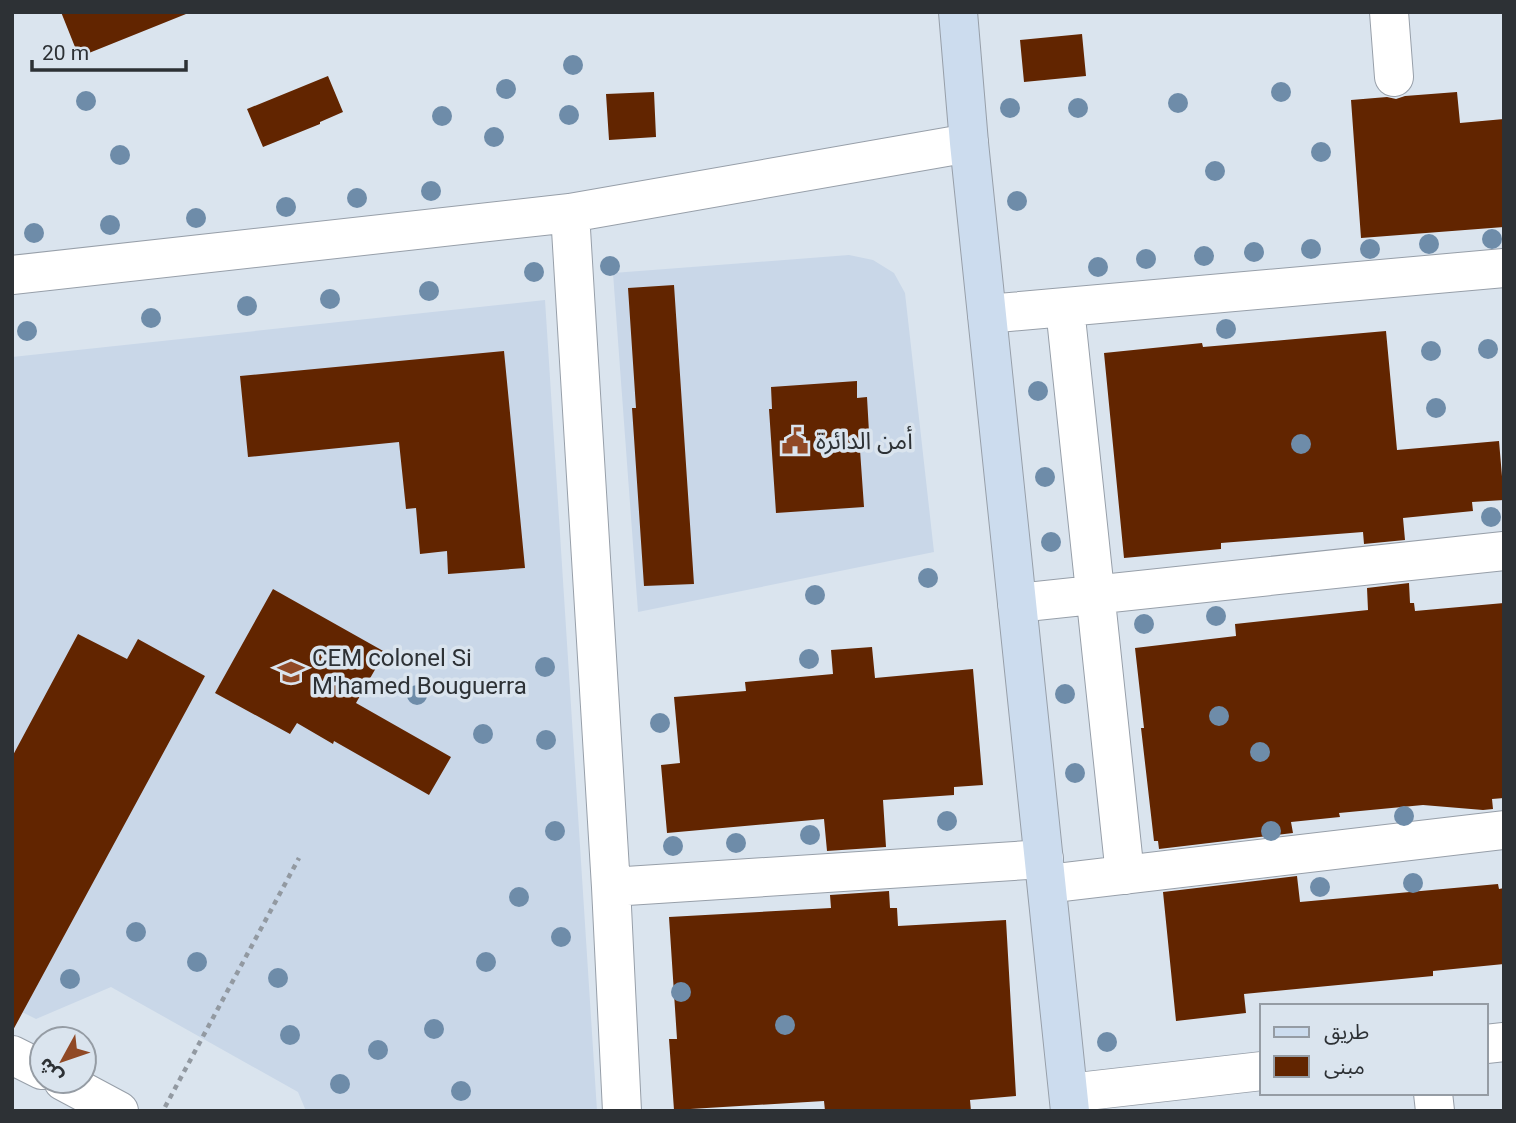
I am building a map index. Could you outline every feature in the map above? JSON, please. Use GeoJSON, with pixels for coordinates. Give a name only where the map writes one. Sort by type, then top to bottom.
{"type":"FeatureCollection","features":[{"type":"Feature","properties":{"kind":"main road"},"geometry":{"type":"LineString","coordinates":[[958,12],[969,143],[1070,1102]]}},
{"type":"Feature","properties":{"kind":"street"},"geometry":{"type":"LineString","coordinates":[[1389,12],[1394,77]]}},
{"type":"Feature","properties":{"kind":"street"},"geometry":{"type":"LineString","coordinates":[[12,275],[570,213],[969,143]]}},
{"type":"Feature","properties":{"kind":"street"},"geometry":{"type":"LineString","coordinates":[[570,213],[622,1111]]}},
{"type":"Feature","properties":{"kind":"street"},"geometry":{"type":"LineString","coordinates":[[987,314],[1504,268]]}},
{"type":"Feature","properties":{"kind":"street"},"geometry":{"type":"LineString","coordinates":[[1065,307],[1125,875]]}},
{"type":"Feature","properties":{"kind":"street"},"geometry":{"type":"LineString","coordinates":[[1017,603],[1504,551]]}},
{"type":"Feature","properties":{"kind":"street"},"geometry":{"type":"LineString","coordinates":[[611,887],[1046,872],[1125,875],[1504,830]]}},
{"type":"Feature","properties":{"kind":"street"},"geometry":{"type":"LineString","coordinates":[[12,1055],[28,1063]]}},
{"type":"Feature","properties":{"kind":"street"},"geometry":{"type":"LineString","coordinates":[[1070,1102],[1260,1071]]}},
{"type":"Feature","properties":{"kind":"street"},"geometry":{"type":"LineString","coordinates":[[89,1095],[119,1111]]}},
{"type":"Feature","properties":{"kind":"path"},"geometry":{"type":"LineString","coordinates":[[163,1111],[299,858]]}},
{"type":"Feature","properties":{"kind":"shaded area"},"geometry":{"type":"Polygon","coordinates":[[[849,255],[873,260],[894,273],[905,293],[934,552],[638,612],[613,273],[849,255]]]}},
{"type":"Feature","properties":{"kind":"shaded area","name":"CEM colonel Si M'hamed Bouguerra"},"geometry":{"type":"Polygon","coordinates":[[[545,300],[597,1111],[306,1111],[298,1092],[111,987],[36,1019],[12,1007],[12,357],[545,300]]]}},
{"type":"Feature","properties":{"kind":"building"},"geometry":{"type":"Polygon","coordinates":[[[61,12],[186,12],[186,14],[79,57],[61,12]]]}},
{"type":"Feature","properties":{"kind":"building"},"geometry":{"type":"Polygon","coordinates":[[[1082,34],[1086,76],[1024,82],[1020,40],[1082,34]]]}},
{"type":"Feature","properties":{"kind":"building"},"geometry":{"type":"Polygon","coordinates":[[[328,76],[343,112],[263,147],[247,109],[328,76]]]}},
{"type":"Feature","properties":{"kind":"building"},"geometry":{"type":"Polygon","coordinates":[[[654,92],[656,137],[609,140],[606,94],[654,92]]]}},
{"type":"Feature","properties":{"kind":"building"},"geometry":{"type":"Polygon","coordinates":[[[1457,92],[1460,123],[1504,119],[1504,227],[1361,238],[1351,100],[1387,97],[1396,99],[1457,92]]]}},
{"type":"Feature","properties":{"kind":"building"},"geometry":{"type":"Polygon","coordinates":[[[674,285],[694,584],[644,586],[632,408],[636,408],[628,288],[674,285]]]}},
{"type":"Feature","properties":{"kind":"building"},"geometry":{"type":"Polygon","coordinates":[[[1386,331],[1397,450],[1499,441],[1504,500],[1472,502],[1473,511],[1403,518],[1405,540],[1364,544],[1363,532],[1221,543],[1221,549],[1124,558],[1104,353],[1202,343],[1203,347],[1386,331]]]}},
{"type":"Feature","properties":{"kind":"building"},"geometry":{"type":"Polygon","coordinates":[[[504,351],[525,568],[448,574],[447,551],[420,554],[416,508],[406,509],[399,442],[248,457],[240,376],[504,351]]]}},
{"type":"Feature","properties":{"kind":"building"},"geometry":{"type":"Polygon","coordinates":[[[857,381],[857,398],[867,397],[870,450],[860,450],[864,507],[776,513],[769,409],[772,409],[771,387],[857,381]]]}},
{"type":"Feature","properties":{"kind":"building"},"geometry":{"type":"Polygon","coordinates":[[[1409,583],[1410,603],[1414,603],[1415,611],[1504,603],[1504,798],[1492,799],[1493,809],[1483,810],[1423,805],[1339,813],[1340,817],[1291,822],[1293,833],[1159,849],[1158,841],[1154,841],[1135,648],[1236,636],[1235,624],[1368,610],[1367,588],[1409,583]]]}},
{"type":"Feature","properties":{"kind":"building"},"geometry":{"type":"Polygon","coordinates":[[[273,589],[385,652],[356,703],[451,757],[429,795],[297,723],[290,734],[215,693],[273,589]]]}},
{"type":"Feature","properties":{"kind":"building"},"geometry":{"type":"Polygon","coordinates":[[[78,634],[127,659],[138,639],[205,676],[12,1032],[12,757],[78,634]]]}},
{"type":"Feature","properties":{"kind":"building"},"geometry":{"type":"Polygon","coordinates":[[[872,647],[875,678],[973,669],[983,785],[954,787],[954,795],[883,800],[886,847],[827,851],[824,819],[667,833],[661,765],[680,763],[674,697],[746,691],[745,682],[833,674],[831,650],[872,647]]]}},
{"type":"Feature","properties":{"kind":"building"},"geometry":{"type":"Polygon","coordinates":[[[1297,876],[1300,902],[1498,884],[1499,889],[1504,888],[1504,964],[1433,971],[1433,976],[1244,994],[1246,1013],[1176,1021],[1163,892],[1297,876]]]}},
{"type":"Feature","properties":{"kind":"building"},"geometry":{"type":"Polygon","coordinates":[[[889,891],[890,908],[897,908],[898,926],[1006,920],[1016,1096],[970,1100],[971,1111],[825,1111],[824,1101],[674,1110],[669,1039],[677,1039],[669,917],[831,908],[830,895],[889,891]]]}},
{"type":"Feature","properties":{"kind":"place","name":"أمن الدائرة"},"geometry":{"type":"Point","coordinates":[795,441]}},
{"type":"Feature","properties":{"kind":"place","name":"CEM colonel Si M'hamed Bouguerra"},"geometry":{"type":"Point","coordinates":[291,672]}}]}
